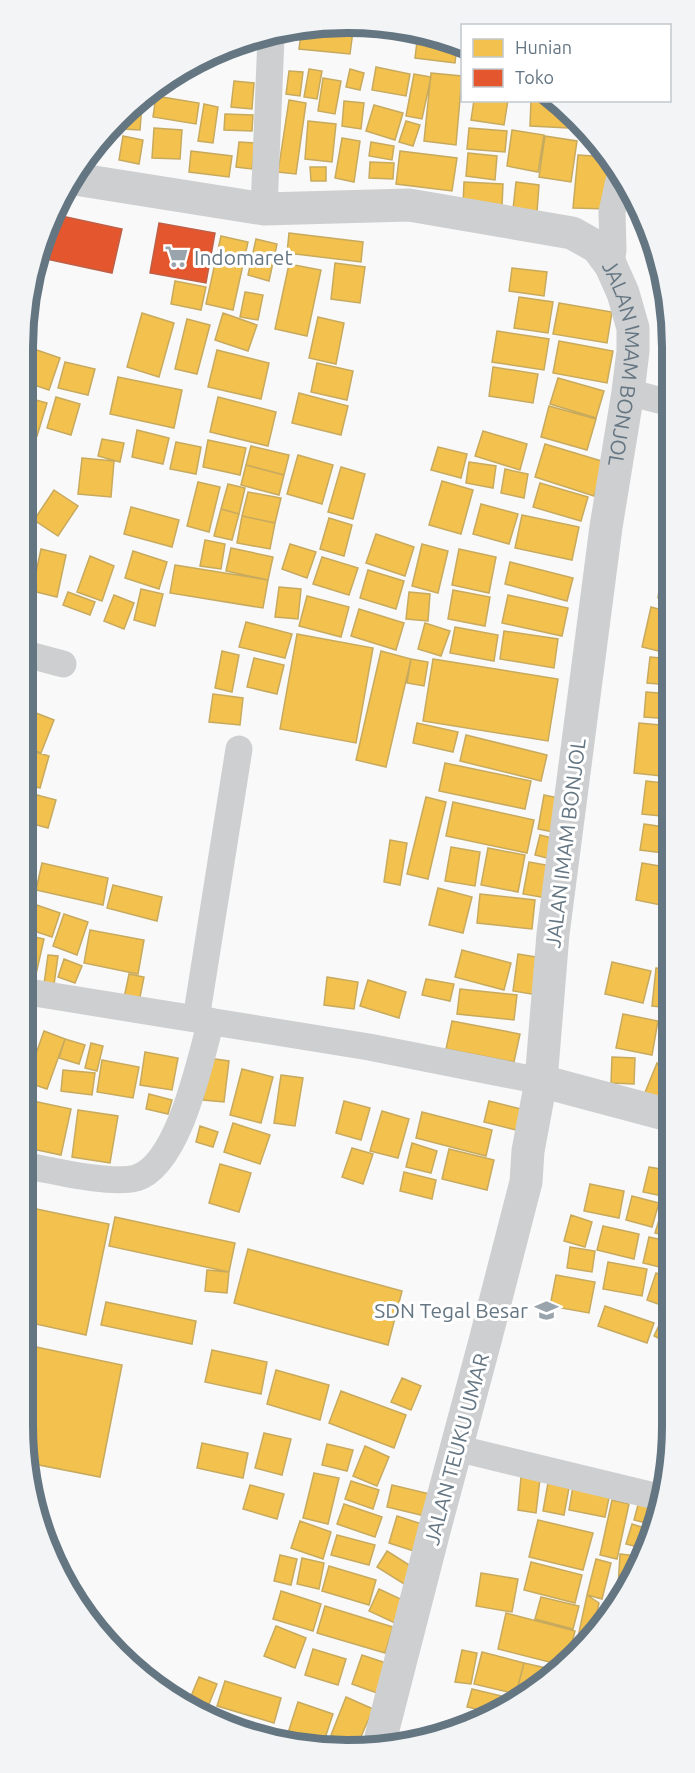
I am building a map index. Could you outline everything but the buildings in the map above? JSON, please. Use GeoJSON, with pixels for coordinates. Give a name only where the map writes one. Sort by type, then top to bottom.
{"type":"FeatureCollection","features":[{"type":"Feature","properties":{"kind":"street"},"geometry":{"type":"LineString","coordinates":[[264,209],[271,43]]}},
{"type":"Feature","properties":{"kind":"street","name":"JALAN IMAM BONJOL"},"geometry":{"type":"LineString","coordinates":[[81,180],[264,209],[409,205],[572,233],[597,247],[611,266],[623,293],[633,328],[633,351],[605,539],[553,934],[541,1081]]}},
{"type":"Feature","properties":{"kind":"street"},"geometry":{"type":"LineString","coordinates":[[611,266],[612,212],[618,186]]}},
{"type":"Feature","properties":{"kind":"street"},"geometry":{"type":"LineString","coordinates":[[628,392],[662,401]]}},
{"type":"Feature","properties":{"kind":"street"},"geometry":{"type":"LineString","coordinates":[[33,656],[63,664]]}},
{"type":"Feature","properties":{"kind":"street"},"geometry":{"type":"LineString","coordinates":[[33,1167],[110,1180],[135,1178],[149,1172],[171,1144],[190,1099],[204,1020],[239,749]]}},
{"type":"Feature","properties":{"kind":"street"},"geometry":{"type":"LineString","coordinates":[[33,993],[369,1047],[541,1081],[662,1113]]}},
{"type":"Feature","properties":{"kind":"street","name":"JALAN TEUKU UMAR"},"geometry":{"type":"LineString","coordinates":[[381,1738],[526,1182],[528,1151],[541,1081]]}},
{"type":"Feature","properties":{"kind":"street"},"geometry":{"type":"LineString","coordinates":[[456,1448],[654,1496]]}},
{"type":"Feature","properties":{"kind":"place","name":"Indomaret"},"geometry":{"type":"Point","coordinates":[176,257]}},
{"type":"Feature","properties":{"kind":"place","name":"SDN Tegal Besar"},"geometry":{"type":"Point","coordinates":[546,1310]}}]}
